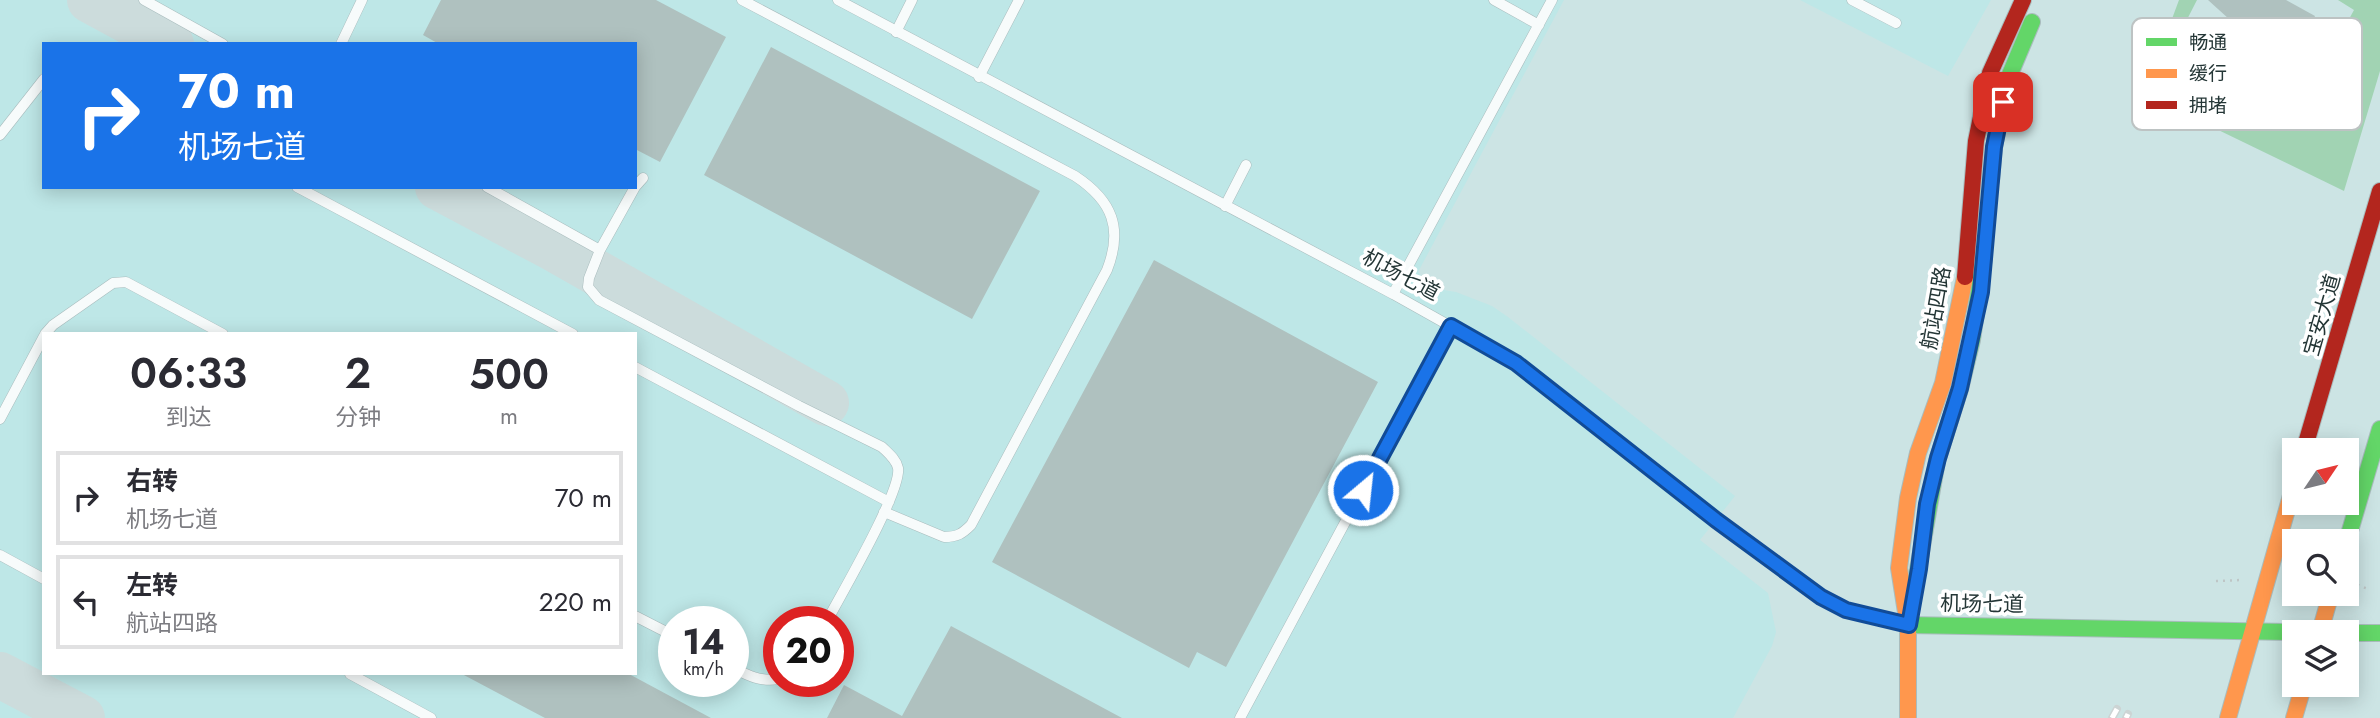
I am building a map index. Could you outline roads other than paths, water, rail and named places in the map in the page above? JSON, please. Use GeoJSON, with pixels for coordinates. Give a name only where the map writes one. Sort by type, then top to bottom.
{"type":"FeatureCollection","features":[{"type":"Feature","properties":{"kind":"main road","name":"航站四路"},"geometry":{"type":"LineString","coordinates":[[1909,625],[1899,568],[1908,498],[1918,453],[1943,383],[1964,287],[1976,141],[1990,73],[2023,0]]}},
{"type":"Feature","properties":{"kind":"main road"},"geometry":{"type":"LineString","coordinates":[[1989,200],[1994,147],[2008,79],[2037,11]]}},
{"type":"Feature","properties":{"kind":"main road","name":"宝安大道"},"geometry":{"type":"LineString","coordinates":[[2308,438],[2380,191]]}},
{"type":"Feature","properties":{"kind":"main road","name":"航站四路"},"geometry":{"type":"LineString","coordinates":[[1908,718],[1909,625],[1927,504],[1973,333],[1981,292],[1986,240]]}},
{"type":"Feature","properties":{"kind":"main road"},"geometry":{"type":"LineString","coordinates":[[2351,529],[2380,429]]}},
{"type":"Feature","properties":{"kind":"main road"},"geometry":{"type":"LineString","coordinates":[[2228,718],[2285,515]]}},
{"type":"Feature","properties":{"kind":"main road","name":"机场七道"},"geometry":{"type":"LineString","coordinates":[[1909,625],[2282,632]]}},
{"type":"Feature","properties":{"kind":"main road"},"geometry":{"type":"LineString","coordinates":[[2359,633],[2380,633]]}},
{"type":"Feature","properties":{"kind":"main road"},"geometry":{"type":"LineString","coordinates":[[2294,718],[2300,697]]}},
{"type":"Feature","properties":{"kind":"lane"},"geometry":{"type":"LineString","coordinates":[[144,0],[219,42]]}},
{"type":"Feature","properties":{"kind":"lane"},"geometry":{"type":"LineString","coordinates":[[342,42],[362,0]]}},
{"type":"Feature","properties":{"kind":"lane"},"geometry":{"type":"LineString","coordinates":[[637,368],[887,507],[944,537],[955,537],[963,534],[971,525],[1107,270],[1115,239],[1113,224],[1109,209],[1088,184],[742,0]]}},
{"type":"Feature","properties":{"kind":"lane","name":"机场七道"},"geometry":{"type":"LineString","coordinates":[[838,0],[1393,294],[1516,363],[1716,520],[1821,597],[1846,610],[1909,625]]}},
{"type":"Feature","properties":{"kind":"lane"},"geometry":{"type":"LineString","coordinates":[[896,32],[912,0]]}},
{"type":"Feature","properties":{"kind":"lane"},"geometry":{"type":"LineString","coordinates":[[979,77],[1019,0]]}},
{"type":"Feature","properties":{"kind":"lane"},"geometry":{"type":"LineString","coordinates":[[1494,0],[1539,24]]}},
{"type":"Feature","properties":{"kind":"lane"},"geometry":{"type":"LineString","coordinates":[[1393,294],[1552,0]]}},
{"type":"Feature","properties":{"kind":"lane"},"geometry":{"type":"LineString","coordinates":[[1852,0],[1896,23]]}},
{"type":"Feature","properties":{"kind":"lane"},"geometry":{"type":"LineString","coordinates":[[0,135],[42,82]]}},
{"type":"Feature","properties":{"kind":"lane"},"geometry":{"type":"LineString","coordinates":[[1225,206],[1246,165]]}},
{"type":"Feature","properties":{"kind":"lane"},"geometry":{"type":"LineString","coordinates":[[637,185],[643,178]]}},
{"type":"Feature","properties":{"kind":"lane"},"geometry":{"type":"LineString","coordinates":[[301,189],[569,332]]}},
{"type":"Feature","properties":{"kind":"lane"},"geometry":{"type":"LineString","coordinates":[[491,189],[600,250]]}},
{"type":"Feature","properties":{"kind":"lane"},"geometry":{"type":"LineString","coordinates":[[634,189],[600,250],[588,287],[599,300],[882,447],[898,468],[897,481],[887,507],[835,606]]}},
{"type":"Feature","properties":{"kind":"lane"},"geometry":{"type":"LineString","coordinates":[[47,332],[63,318],[113,283],[120,281],[219,332]]}},
{"type":"Feature","properties":{"kind":"lane"},"geometry":{"type":"LineString","coordinates":[[1240,718],[1451,326]]}},
{"type":"Feature","properties":{"kind":"lane"},"geometry":{"type":"LineString","coordinates":[[0,419],[42,339]]}},
{"type":"Feature","properties":{"kind":"lane"},"geometry":{"type":"LineString","coordinates":[[0,555],[42,578]]}},
{"type":"Feature","properties":{"kind":"lane"},"geometry":{"type":"LineString","coordinates":[[637,617],[658,628]]}},
{"type":"Feature","properties":{"kind":"lane"},"geometry":{"type":"LineString","coordinates":[[352,675],[431,718]]}},
{"type":"Feature","properties":{"kind":"railway"},"geometry":{"type":"LineString","coordinates":[[2112,718],[2117,709]]}},
{"type":"Feature","properties":{"kind":"railway"},"geometry":{"type":"LineString","coordinates":[[2126,718],[2128,714]]}}]}
